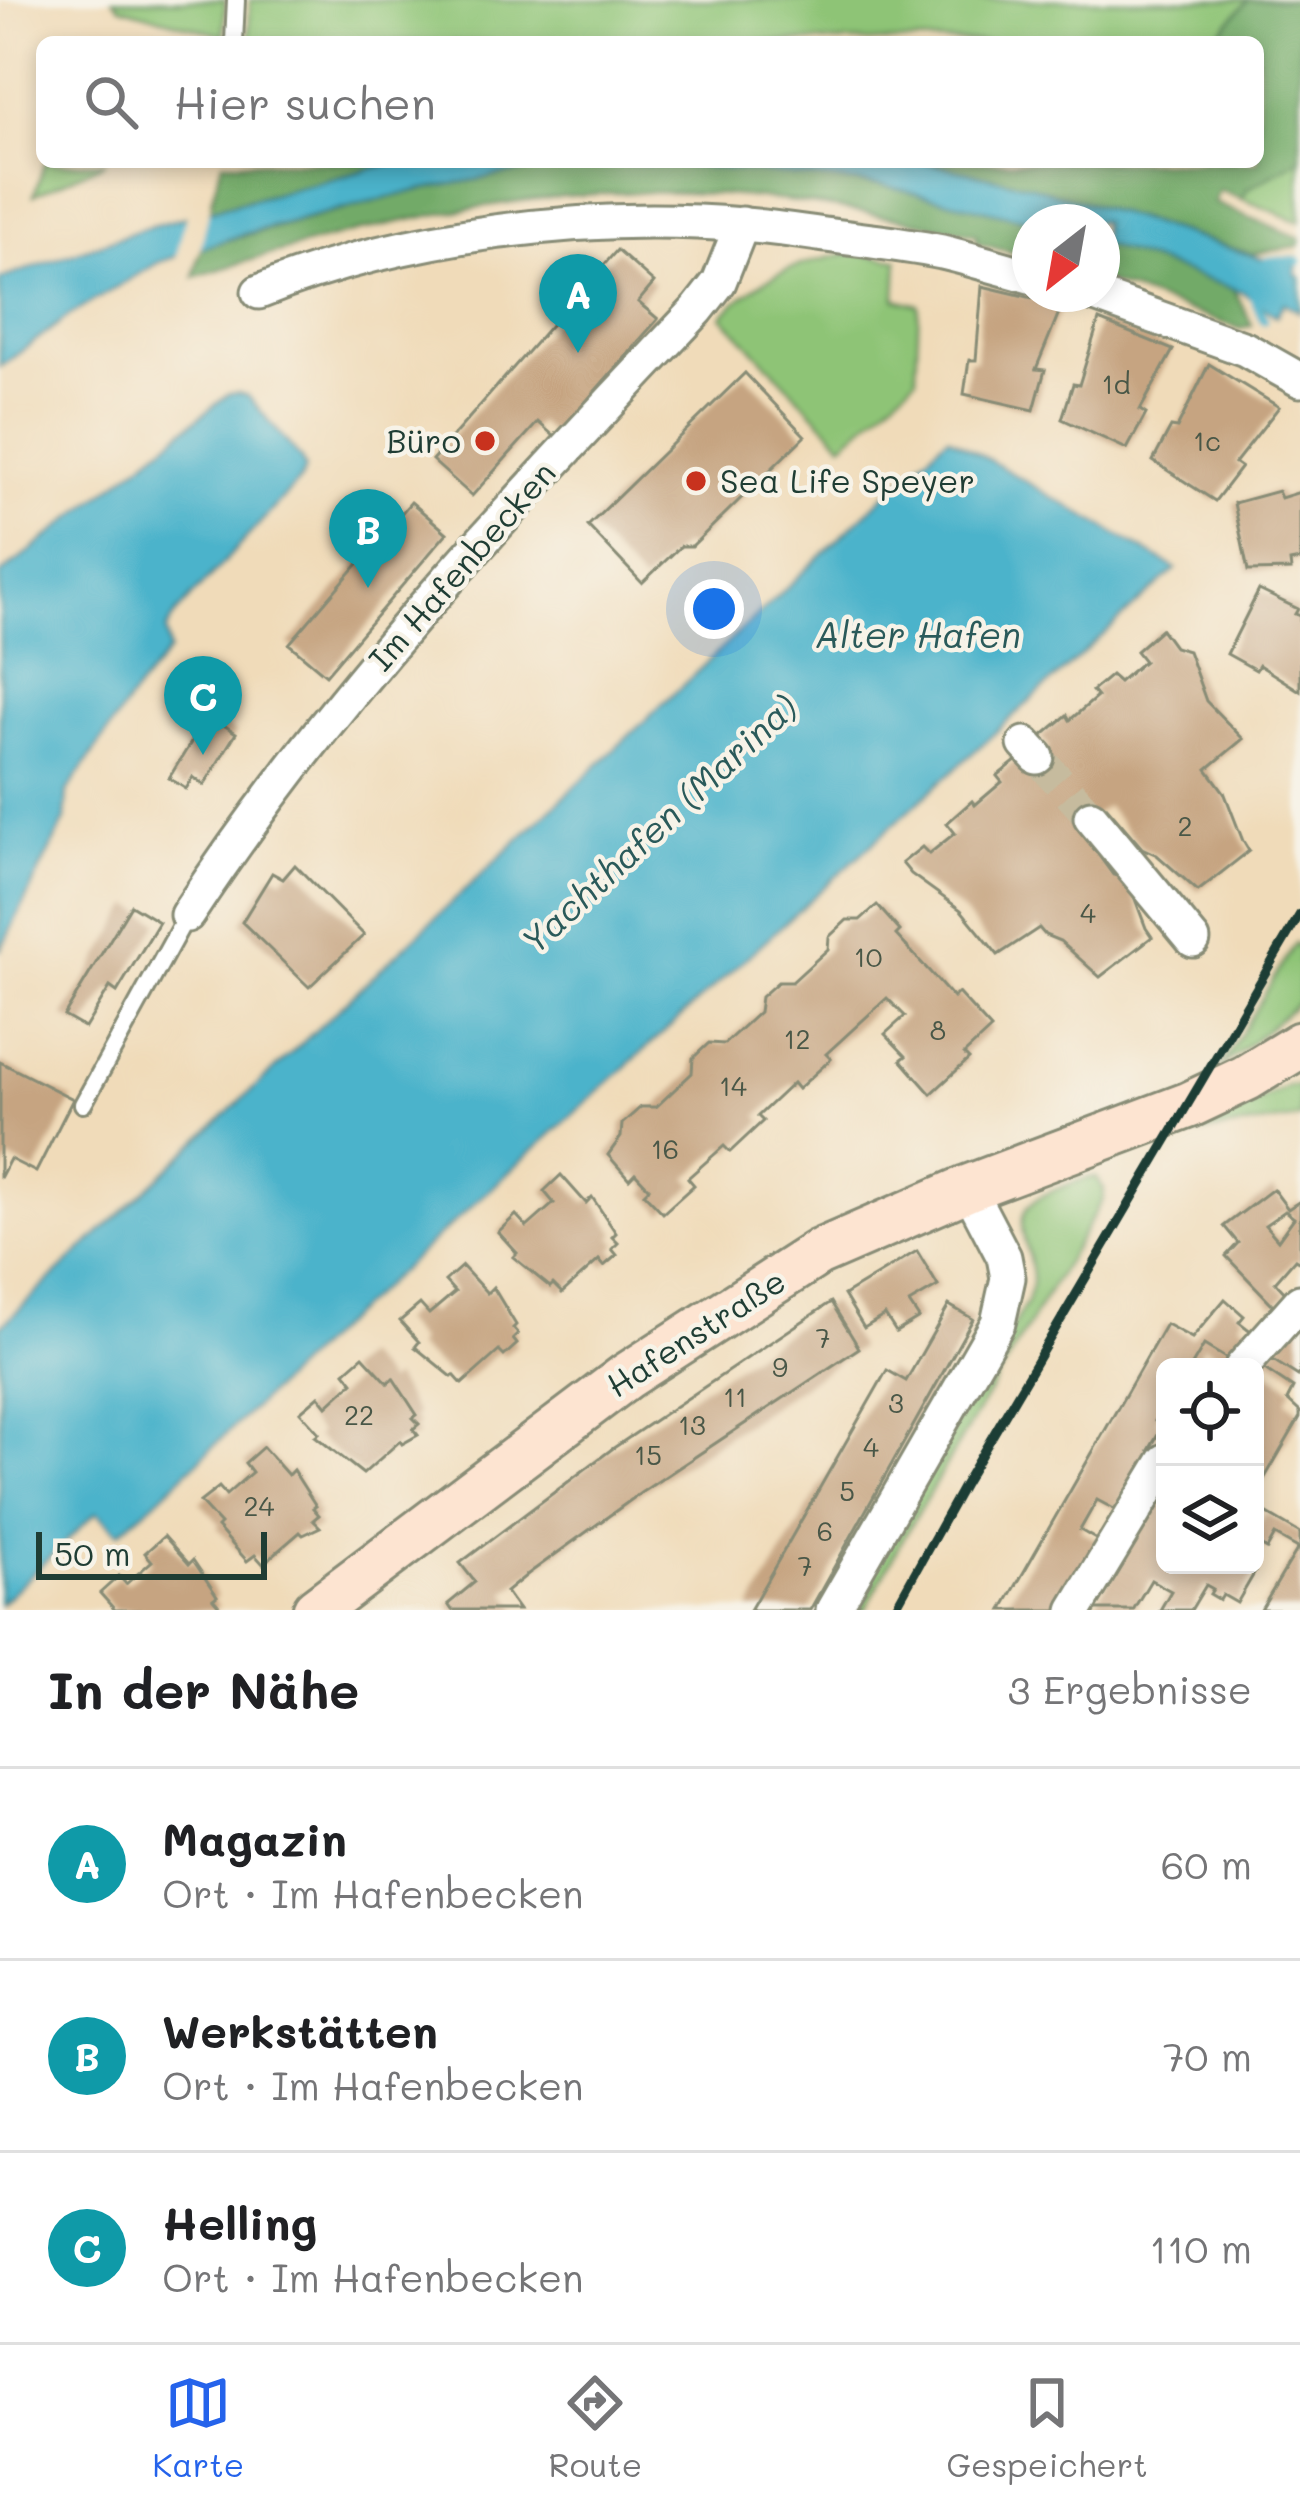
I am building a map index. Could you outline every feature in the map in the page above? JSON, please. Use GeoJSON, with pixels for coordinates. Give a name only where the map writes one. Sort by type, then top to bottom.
{"type":"FeatureCollection","features":[{"type":"Feature","properties":{"kind":"street"},"geometry":{"type":"LineString","coordinates":[[259,292],[367,256],[475,235],[655,221],[742,224],[940,252],[1012,271]]}},
{"type":"Feature","properties":{"kind":"street","name":"Im Hafenbecken"},"geometry":{"type":"LineString","coordinates":[[187,916],[269,795],[328,719],[500,520],[697,310],[719,281],[742,224]]}},
{"type":"Feature","properties":{"kind":"street"},"geometry":{"type":"LineString","coordinates":[[1120,304],[1245,349],[1300,380]]}},
{"type":"Feature","properties":{"kind":"street"},"geometry":{"type":"LineString","coordinates":[[1091,817],[1193,940]]}},
{"type":"Feature","properties":{"kind":"street","name":"Hafenstraße"},"geometry":{"type":"LineString","coordinates":[[316,1610],[627,1376],[818,1252],[1189,1105],[1300,1046]]}},
{"type":"Feature","properties":{"kind":"street"},"geometry":{"type":"LineString","coordinates":[[833,1610],[998,1323],[1008,1278],[1004,1257],[968,1189]]}},
{"type":"Feature","properties":{"kind":"street"},"geometry":{"type":"LineString","coordinates":[[1250,1358],[1300,1301]]}},
{"type":"Feature","properties":{"kind":"street"},"geometry":{"type":"LineString","coordinates":[[1075,1610],[1162,1466]]}},
{"type":"Feature","properties":{"kind":"lane"},"geometry":{"type":"LineString","coordinates":[[234,36],[236,0]]}},
{"type":"Feature","properties":{"kind":"lane"},"geometry":{"type":"LineString","coordinates":[[83,1104],[187,916]]}},
{"type":"Feature","properties":{"kind":"green space"},"geometry":{"type":"Polygon","coordinates":[[[113,0],[225,0],[224,36],[120,7],[113,0]]]}},
{"type":"Feature","properties":{"kind":"green space"},"geometry":{"type":"Polygon","coordinates":[[[250,0],[1300,0],[1264,36],[249,36],[250,0]]]}},
{"type":"Feature","properties":{"kind":"green space"},"geometry":{"type":"Polygon","coordinates":[[[1248,0],[1300,0],[1300,159],[1247,189],[1242,199],[1219,190],[1214,203],[1300,238],[1298,247],[1251,254],[1120,213],[1120,204],[1090,204],[950,168],[1264,168],[1264,36],[1214,36],[1248,0]]]}},
{"type":"Feature","properties":{"kind":"green space"},"geometry":{"type":"Polygon","coordinates":[[[1300,159],[1300,222],[1242,199],[1247,189],[1300,159]]]}},
{"type":"Feature","properties":{"kind":"green space"},"geometry":{"type":"Polygon","coordinates":[[[43,168],[93,168],[34,195],[43,168]]]}},
{"type":"Feature","properties":{"kind":"green space"},"geometry":{"type":"Polygon","coordinates":[[[220,168],[374,168],[209,210],[220,168]]]}},
{"type":"Feature","properties":{"kind":"green space"},"geometry":{"type":"Polygon","coordinates":[[[541,168],[720,168],[883,185],[1012,216],[1012,252],[976,243],[977,235],[836,208],[740,196],[644,192],[545,198],[393,224],[194,277],[201,247],[419,190],[541,168]]]}},
{"type":"Feature","properties":{"kind":"green space"},"geometry":{"type":"Polygon","coordinates":[[[1120,250],[1234,289],[1252,325],[1241,329],[1120,287],[1120,250]]]}},
{"type":"Feature","properties":{"kind":"green space"},"geometry":{"type":"Polygon","coordinates":[[[852,253],[898,260],[896,299],[919,305],[916,378],[843,444],[722,316],[781,272],[852,253]]]}},
{"type":"Feature","properties":{"kind":"green space"},"geometry":{"type":"Polygon","coordinates":[[[1295,943],[1300,947],[1300,1001],[1220,1068],[1295,943]]]}},
{"type":"Feature","properties":{"kind":"green space"},"geometry":{"type":"Polygon","coordinates":[[[1288,1086],[1300,1086],[1300,1118],[1198,1133],[1205,1122],[1288,1086]]]}},
{"type":"Feature","properties":{"kind":"green space"},"geometry":{"type":"Polygon","coordinates":[[[1096,1177],[1104,1189],[1103,1199],[865,1610],[845,1610],[1027,1302],[1032,1283],[1022,1220],[1026,1210],[1050,1192],[1096,1177]]]}},
{"type":"Feature","properties":{"kind":"water"},"geometry":{"type":"Polygon","coordinates":[[[374,168],[541,168],[419,190],[247,233],[159,262],[70,315],[0,367],[0,279],[151,226],[374,168]]]}},
{"type":"Feature","properties":{"kind":"water"},"geometry":{"type":"Polygon","coordinates":[[[720,168],[950,168],[1089,204],[1012,204],[1012,216],[883,185],[720,168]]]}},
{"type":"Feature","properties":{"kind":"water"},"geometry":{"type":"Polygon","coordinates":[[[1120,214],[1269,261],[1297,265],[1300,312],[1284,303],[1276,316],[1241,291],[1120,250],[1120,214]]]}},
{"type":"Feature","properties":{"kind":"water"},"geometry":{"type":"Polygon","coordinates":[[[229,394],[248,396],[305,469],[175,615],[166,630],[169,651],[67,792],[65,820],[0,951],[0,575],[229,394]]]}},
{"type":"Feature","properties":{"kind":"water","name":"Alter Hafen"},"geometry":{"type":"Polygon","coordinates":[[[948,436],[1176,569],[338,1327],[154,1503],[118,1533],[97,1512],[0,1604],[0,1327],[948,436]]]}},
{"type":"Feature","properties":{"kind":"pier"},"geometry":{"type":"Polygon","coordinates":[[[211,203],[199,254],[175,263],[187,210],[211,203]]]}},
{"type":"Feature","properties":{"kind":"building"},"geometry":{"type":"Polygon","coordinates":[[[617,250],[654,283],[638,302],[658,319],[555,437],[538,422],[472,496],[432,460],[617,250]]]}},
{"type":"Feature","properties":{"kind":"building"},"geometry":{"type":"Polygon","coordinates":[[[982,286],[1012,293],[1012,312],[1059,312],[1036,369],[1045,370],[1034,410],[964,394],[969,360],[976,360],[982,286]]]}},
{"type":"Feature","properties":{"kind":"building"},"geometry":{"type":"Polygon","coordinates":[[[1099,320],[1173,350],[1140,410],[1146,414],[1127,449],[1062,419],[1073,384],[1079,385],[1099,320]]]}},
{"type":"Feature","properties":{"kind":"building"},"geometry":{"type":"Polygon","coordinates":[[[1209,364],[1279,407],[1235,463],[1241,467],[1215,501],[1153,461],[1171,427],[1177,428],[1209,364]]]}},
{"type":"Feature","properties":{"kind":"building","name":"Sea Life Speyer"},"geometry":{"type":"Polygon","coordinates":[[[745,373],[805,436],[692,546],[681,546],[642,583],[588,526],[745,373]]]}},
{"type":"Feature","properties":{"kind":"building"},"geometry":{"type":"Polygon","coordinates":[[[1278,491],[1281,498],[1300,492],[1300,560],[1290,562],[1291,570],[1248,571],[1234,503],[1278,491]]]}},
{"type":"Feature","properties":{"kind":"building"},"geometry":{"type":"Polygon","coordinates":[[[411,502],[447,533],[326,675],[289,644],[411,502]]]}},
{"type":"Feature","properties":{"kind":"building"},"geometry":{"type":"Polygon","coordinates":[[[1259,590],[1298,609],[1300,691],[1259,665],[1256,670],[1227,654],[1259,590]]]}},
{"type":"Feature","properties":{"kind":"building"},"geometry":{"type":"Polygon","coordinates":[[[1161,629],[1174,647],[1188,651],[1206,701],[1243,739],[1207,769],[1224,792],[1249,851],[1198,891],[1142,848],[1106,806],[1078,827],[1113,875],[1127,878],[1152,937],[1100,977],[1039,928],[998,955],[961,910],[902,863],[922,847],[929,854],[955,833],[947,823],[1002,782],[997,776],[1017,760],[1024,768],[1050,747],[1041,737],[1097,697],[1092,691],[1111,675],[1119,682],[1144,661],[1136,651],[1161,629]]]}},
{"type":"Feature","properties":{"kind":"building"},"geometry":{"type":"Polygon","coordinates":[[[208,715],[236,733],[204,785],[193,777],[186,789],[169,778],[208,715]]]}},
{"type":"Feature","properties":{"kind":"building"},"geometry":{"type":"Polygon","coordinates":[[[295,865],[364,935],[309,987],[242,922],[272,873],[283,879],[295,865]]]}},
{"type":"Feature","properties":{"kind":"building"},"geometry":{"type":"Polygon","coordinates":[[[131,905],[159,922],[117,992],[110,987],[85,1028],[64,1016],[131,905]]]}},
{"type":"Feature","properties":{"kind":"building"},"geometry":{"type":"Polygon","coordinates":[[[877,905],[900,931],[896,935],[953,998],[958,993],[991,1029],[964,1054],[969,1059],[931,1094],[885,1034],[905,1016],[887,998],[826,1054],[831,1059],[798,1089],[793,1083],[758,1116],[763,1121],[730,1152],[724,1146],[688,1178],[694,1185],[663,1213],[644,1193],[649,1188],[635,1173],[629,1179],[608,1155],[621,1137],[622,1124],[641,1107],[656,1107],[692,1073],[693,1058],[709,1043],[724,1044],[759,1012],[761,997],[778,982],[792,982],[828,949],[829,937],[847,920],[860,920],[877,905]]]}},
{"type":"Feature","properties":{"kind":"building"},"geometry":{"type":"Polygon","coordinates":[[[0,1062],[73,1099],[36,1172],[10,1159],[0,1178],[0,1062]]]}},
{"type":"Feature","properties":{"kind":"building"},"geometry":{"type":"Polygon","coordinates":[[[561,1175],[586,1203],[592,1197],[618,1243],[612,1249],[617,1255],[604,1266],[599,1260],[562,1293],[513,1257],[517,1253],[498,1232],[516,1215],[527,1227],[554,1203],[544,1191],[561,1175]]]}},
{"type":"Feature","properties":{"kind":"building"},"geometry":{"type":"Polygon","coordinates":[[[1273,1189],[1288,1209],[1300,1201],[1300,1262],[1295,1259],[1275,1282],[1286,1294],[1274,1306],[1226,1256],[1238,1243],[1224,1226],[1273,1189]],[[1285,1211],[1265,1225],[1278,1240],[1294,1218],[1285,1211]]]}},
{"type":"Feature","properties":{"kind":"building"},"geometry":{"type":"Polygon","coordinates":[[[917,1251],[938,1286],[909,1303],[919,1318],[896,1332],[885,1315],[864,1328],[844,1295],[917,1251]]]}},
{"type":"Feature","properties":{"kind":"building"},"geometry":{"type":"Polygon","coordinates":[[[462,1266],[487,1293],[493,1287],[518,1334],[513,1339],[517,1344],[504,1356],[499,1351],[462,1384],[415,1347],[419,1342],[400,1321],[420,1304],[429,1314],[455,1292],[445,1281],[462,1266]]]}},
{"type":"Feature","properties":{"kind":"building"},"geometry":{"type":"Polygon","coordinates":[[[1225,1299],[1244,1316],[1239,1322],[1252,1332],[1231,1358],[1204,1345],[1196,1358],[1156,1358],[1152,1452],[1116,1510],[1097,1500],[1080,1530],[1099,1541],[1060,1610],[1002,1610],[1166,1324],[1192,1338],[1225,1299]]]}},
{"type":"Feature","properties":{"kind":"building"},"geometry":{"type":"Polygon","coordinates":[[[831,1302],[859,1348],[528,1574],[506,1592],[519,1610],[452,1610],[448,1604],[475,1582],[460,1563],[612,1449],[831,1302]]]}},
{"type":"Feature","properties":{"kind":"building"},"geometry":{"type":"Polygon","coordinates":[[[949,1305],[973,1319],[810,1610],[750,1610],[887,1370],[906,1381],[949,1305]]]}},
{"type":"Feature","properties":{"kind":"building"},"geometry":{"type":"Polygon","coordinates":[[[1300,1318],[1300,1373],[1298,1376],[1268,1357],[1300,1318]]]}},
{"type":"Feature","properties":{"kind":"building"},"geometry":{"type":"Polygon","coordinates":[[[363,1356],[388,1383],[393,1378],[419,1424],[413,1429],[418,1435],[400,1441],[363,1474],[315,1436],[319,1433],[300,1412],[319,1396],[327,1406],[353,1382],[345,1372],[363,1356]]]}},
{"type":"Feature","properties":{"kind":"building"},"geometry":{"type":"Polygon","coordinates":[[[1264,1369],[1293,1388],[1287,1400],[1300,1417],[1264,1479],[1264,1369]]]}},
{"type":"Feature","properties":{"kind":"building"},"geometry":{"type":"Polygon","coordinates":[[[263,1447],[288,1475],[293,1470],[316,1506],[319,1515],[313,1520],[320,1527],[303,1535],[300,1532],[263,1564],[255,1555],[247,1561],[200,1502],[219,1487],[226,1495],[252,1472],[245,1463],[263,1447]]]}},
{"type":"Feature","properties":{"kind":"building"},"geometry":{"type":"Polygon","coordinates":[[[1156,1501],[1156,1574],[1254,1574],[1237,1603],[1223,1595],[1220,1600],[1206,1585],[1191,1610],[1160,1610],[1171,1591],[1151,1580],[1133,1610],[1092,1610],[1156,1501]]]}},
{"type":"Feature","properties":{"kind":"building"},"geometry":{"type":"Polygon","coordinates":[[[1266,1513],[1300,1533],[1300,1610],[1261,1610],[1298,1548],[1275,1535],[1264,1547],[1266,1513]]]}},
{"type":"Feature","properties":{"kind":"building"},"geometry":{"type":"Polygon","coordinates":[[[164,1536],[189,1564],[193,1560],[217,1596],[213,1599],[219,1606],[214,1610],[115,1610],[100,1593],[119,1576],[126,1584],[152,1561],[145,1553],[164,1536]]]}},
{"type":"Feature","properties":{"kind":"waterway"},"geometry":{"type":"LineString","coordinates":[[1261,265],[1297,261]]}},
{"type":"Feature","properties":{"kind":"waterway"},"geometry":{"type":"LineString","coordinates":[[1250,289],[1264,320]]}},
{"type":"Feature","properties":{"kind":"tunnel"},"geometry":{"type":"LineString","coordinates":[[1037,757],[1091,817]]}},
{"type":"Feature","properties":{"kind":"railway"},"geometry":{"type":"LineString","coordinates":[[894,1610],[1300,914]]}},
{"type":"Feature","properties":{"kind":"place","name":"Magazin"},"geometry":{"type":"Point","coordinates":[578,353]}},
{"type":"Feature","properties":{"kind":"place","name":"Büro"},"geometry":{"type":"Point","coordinates":[485,441]}},
{"type":"Feature","properties":{"kind":"place","name":"Sea Life Speyer"},"geometry":{"type":"Point","coordinates":[696,481]}},
{"type":"Feature","properties":{"kind":"place","name":"Werkstätten"},"geometry":{"type":"Point","coordinates":[368,588]}},
{"type":"Feature","properties":{"kind":"place","name":"Helling"},"geometry":{"type":"Point","coordinates":[203,755]}},
{"type":"Feature","properties":{"kind":"water label","name":"Yachthafen (Marina)"},"geometry":{"type":"Point","coordinates":[659,824]}}]}
